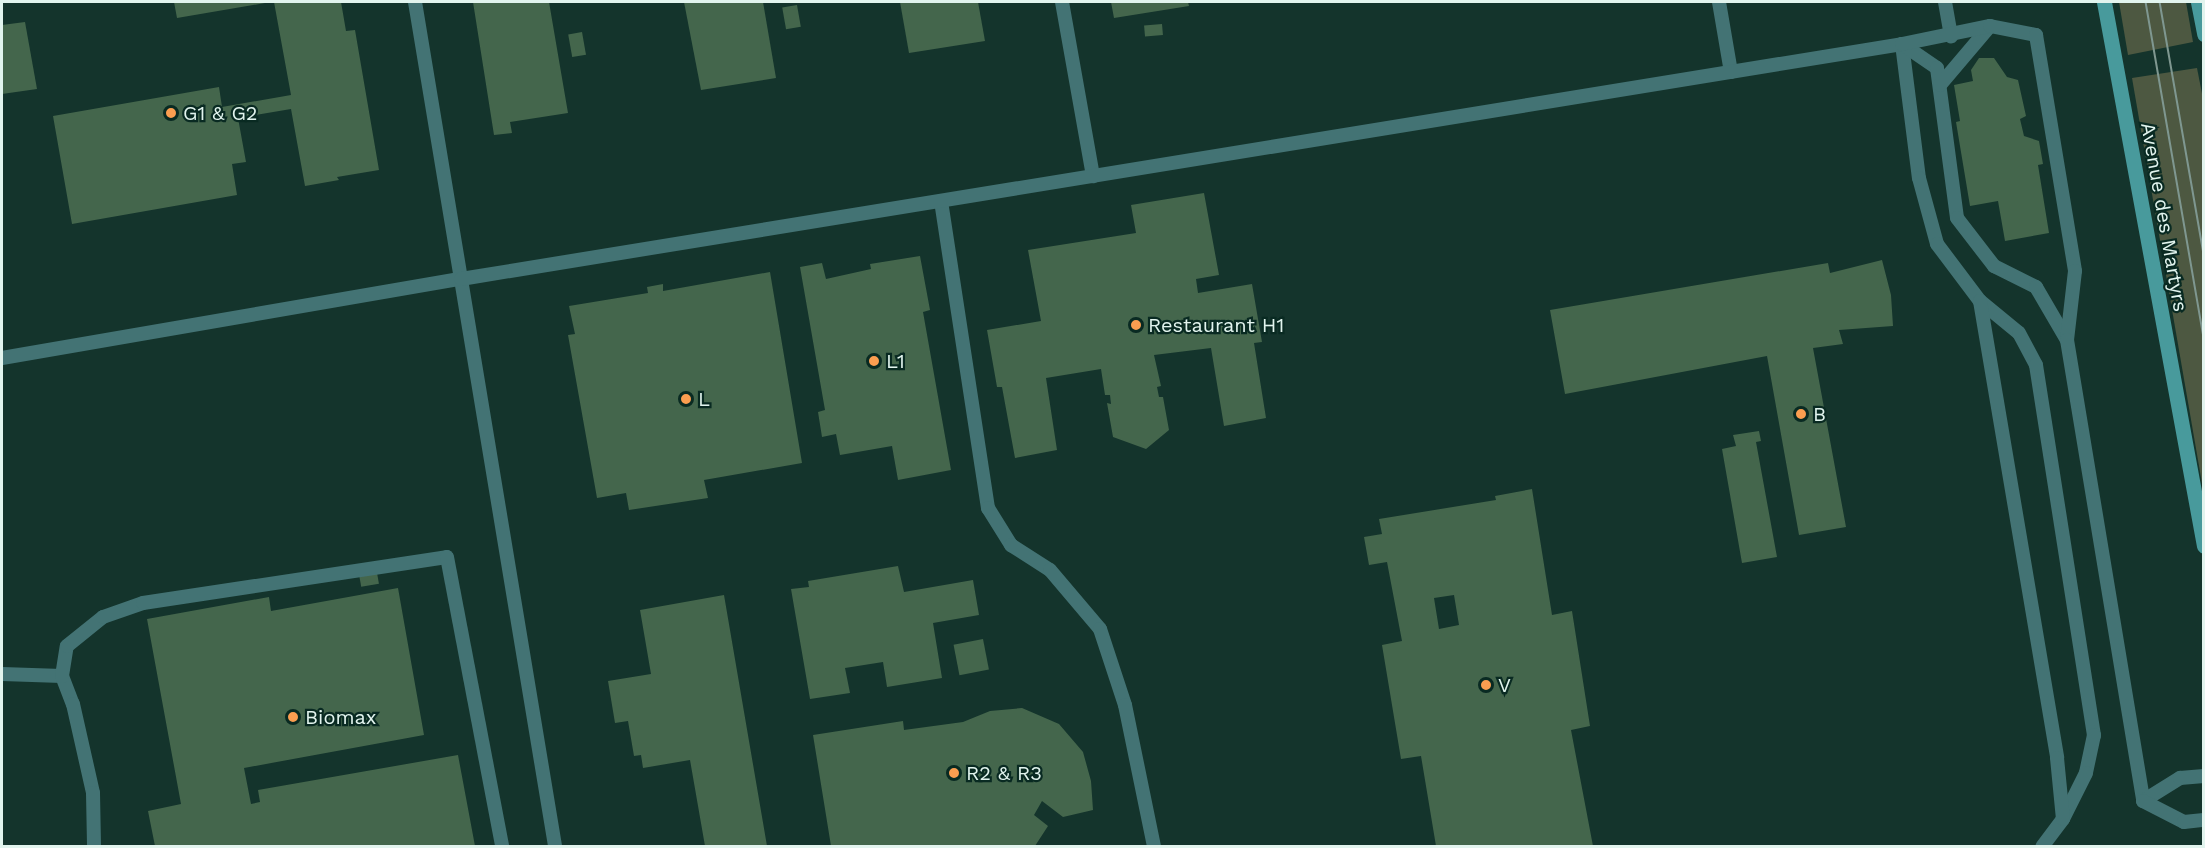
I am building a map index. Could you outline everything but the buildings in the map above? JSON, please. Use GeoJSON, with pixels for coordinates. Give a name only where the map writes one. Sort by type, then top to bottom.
{"type":"FeatureCollection","features":[{"type":"Feature","properties":{"kind":"main road","name":"Avenue des Martyrs"},"geometry":{"type":"LineString","coordinates":[[2104,2],[2204,546]]}},
{"type":"Feature","properties":{"kind":"main road"},"geometry":{"type":"LineString","coordinates":[[2198,2],[2204,34]]}},
{"type":"Feature","properties":{"kind":"lane"},"geometry":{"type":"LineString","coordinates":[[415,2],[555,846]]}},
{"type":"Feature","properties":{"kind":"lane"},"geometry":{"type":"LineString","coordinates":[[1062,2],[1093,176]]}},
{"type":"Feature","properties":{"kind":"lane"},"geometry":{"type":"LineString","coordinates":[[1719,2],[1731,72]]}},
{"type":"Feature","properties":{"kind":"lane"},"geometry":{"type":"LineString","coordinates":[[1945,2],[1951,36]]}},
{"type":"Feature","properties":{"kind":"lane"},"geometry":{"type":"LineString","coordinates":[[2,358],[461,279],[1951,36],[1989,26],[2036,35],[2075,271],[2067,340],[2143,801]]}},
{"type":"Feature","properties":{"kind":"lane"},"geometry":{"type":"LineString","coordinates":[[1940,85],[1989,26]]}},
{"type":"Feature","properties":{"kind":"lane"},"geometry":{"type":"LineString","coordinates":[[1902,44],[1937,68],[1957,218],[1994,266],[2036,287],[2067,340]]}},
{"type":"Feature","properties":{"kind":"lane"},"geometry":{"type":"LineString","coordinates":[[1902,44],[1919,178],[1936,244],[1980,301],[2019,333],[2036,366],[2094,735],[2086,772],[2062,819],[2043,846]]}},
{"type":"Feature","properties":{"kind":"lane"},"geometry":{"type":"LineString","coordinates":[[941,201],[988,508],[1011,545],[1050,570],[1100,629],[1125,705],[1154,846]]}},
{"type":"Feature","properties":{"kind":"lane"},"geometry":{"type":"LineString","coordinates":[[1980,301],[2057,758],[2062,819]]}},
{"type":"Feature","properties":{"kind":"lane"},"geometry":{"type":"LineString","coordinates":[[94,846],[93,793],[74,704],[62,676],[67,646],[103,617],[143,603],[447,557],[502,846]]}},
{"type":"Feature","properties":{"kind":"lane"},"geometry":{"type":"LineString","coordinates":[[2,674],[62,676]]}},
{"type":"Feature","properties":{"kind":"lane"},"geometry":{"type":"LineString","coordinates":[[2143,801],[2180,778],[2204,776]]}},
{"type":"Feature","properties":{"kind":"lane"},"geometry":{"type":"LineString","coordinates":[[2143,801],[2184,822],[2204,820]]}},
{"type":"Feature","properties":{"kind":"green space"},"geometry":{"type":"Polygon","coordinates":[[[2119,2],[2186,2],[2193,42],[2128,55],[2119,2]]]}},
{"type":"Feature","properties":{"kind":"green space"},"geometry":{"type":"Polygon","coordinates":[[[2197,68],[2204,104],[2203,489],[2132,78],[2197,68]]]}},
{"type":"Feature","properties":{"kind":"tram line"},"geometry":{"type":"LineString","coordinates":[[2146,2],[2204,337]]}},
{"type":"Feature","properties":{"kind":"tram line"},"geometry":{"type":"LineString","coordinates":[[2160,2],[2204,254]]}},
{"type":"Feature","properties":{"kind":"place","name":"G1 & G2"},"geometry":{"type":"Point","coordinates":[171,113]}},
{"type":"Feature","properties":{"kind":"place","name":"Restaurant H1"},"geometry":{"type":"Point","coordinates":[1136,325]}},
{"type":"Feature","properties":{"kind":"place","name":"L1"},"geometry":{"type":"Point","coordinates":[874,361]}},
{"type":"Feature","properties":{"kind":"place","name":"L"},"geometry":{"type":"Point","coordinates":[686,399]}},
{"type":"Feature","properties":{"kind":"place","name":"B"},"geometry":{"type":"Point","coordinates":[1801,414]}},
{"type":"Feature","properties":{"kind":"place","name":"V"},"geometry":{"type":"Point","coordinates":[1486,685]}},
{"type":"Feature","properties":{"kind":"place","name":"Biomax"},"geometry":{"type":"Point","coordinates":[293,717]}},
{"type":"Feature","properties":{"kind":"place","name":"R2 & R3"},"geometry":{"type":"Point","coordinates":[954,773]}}]}
